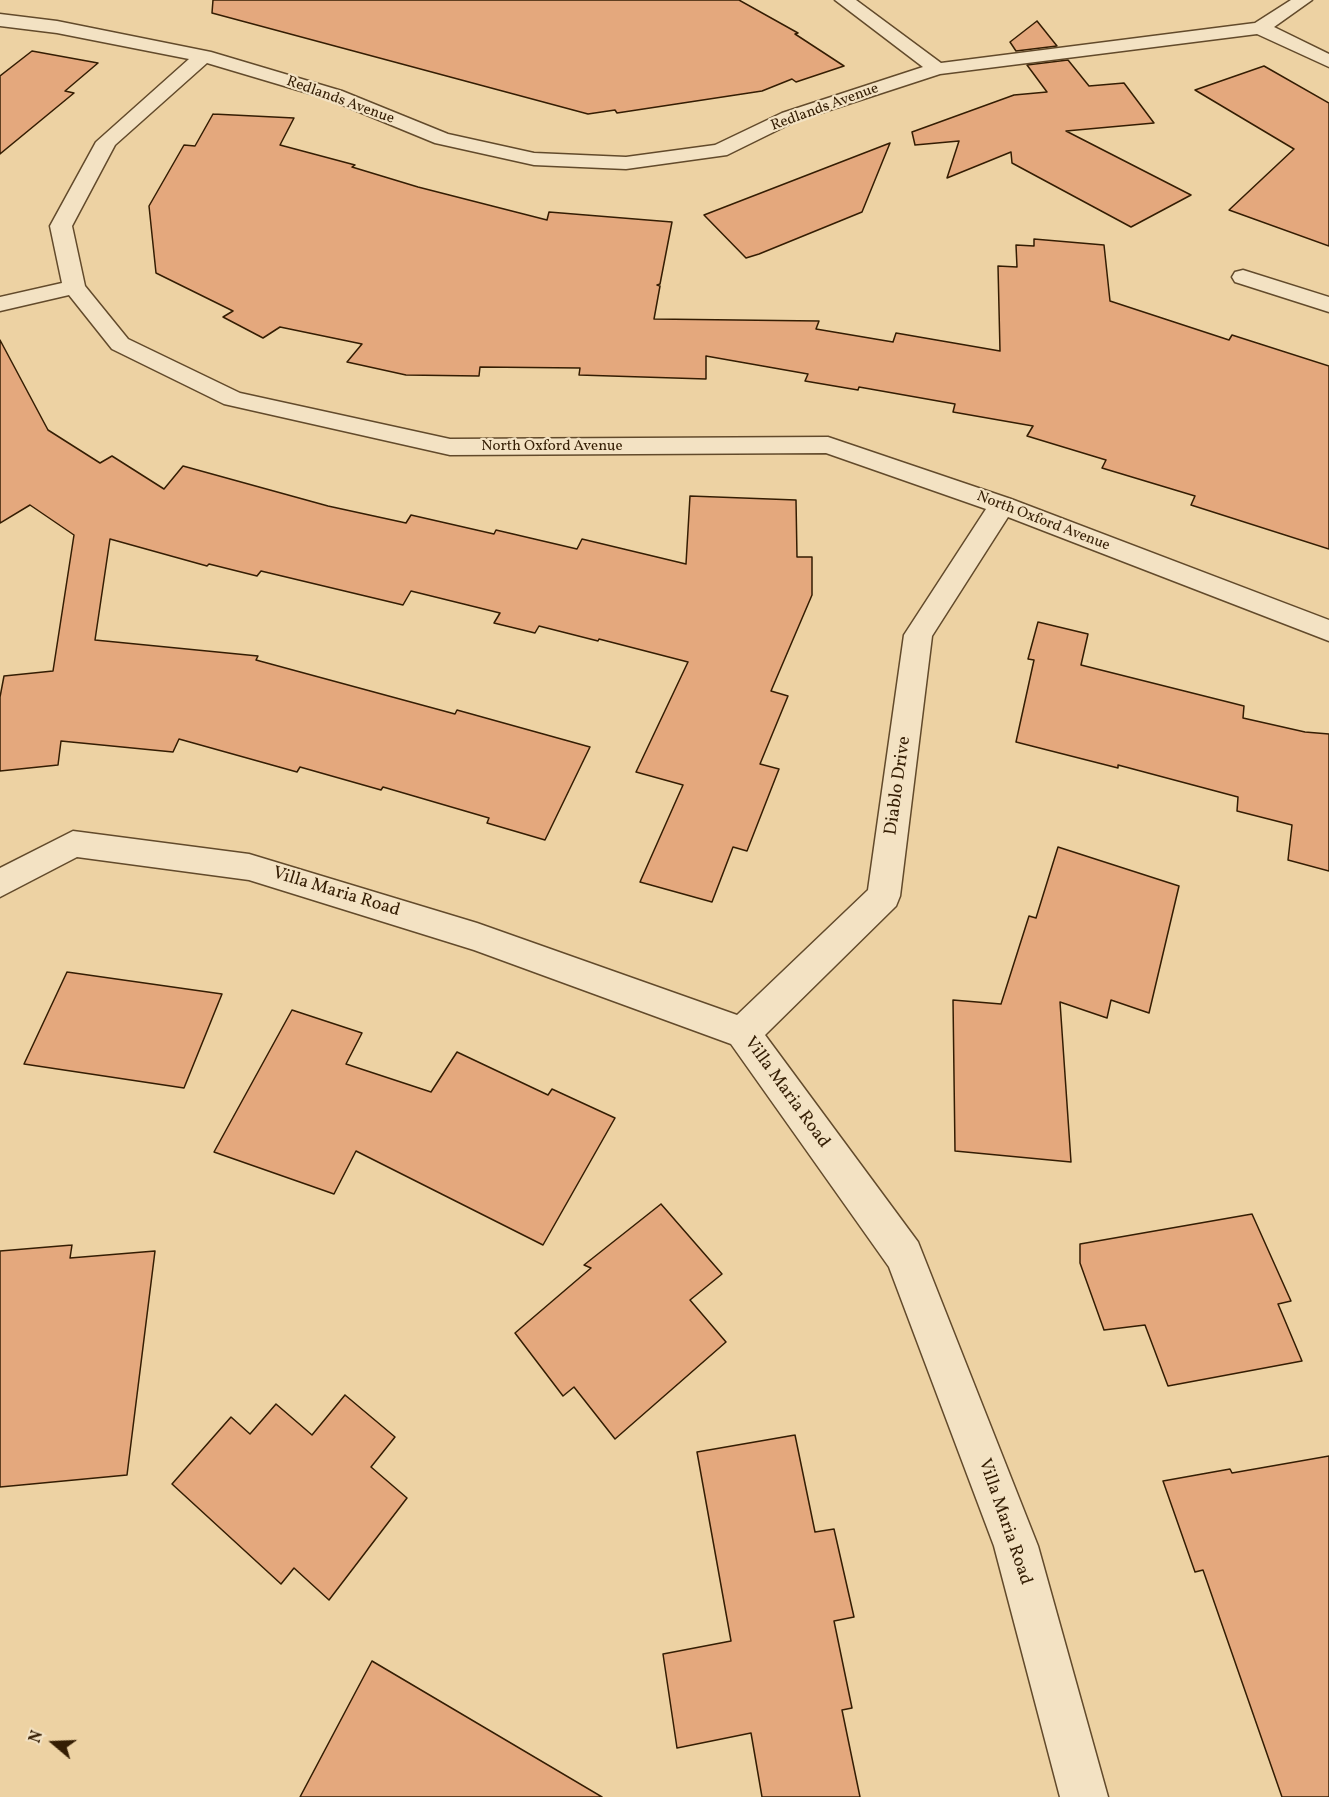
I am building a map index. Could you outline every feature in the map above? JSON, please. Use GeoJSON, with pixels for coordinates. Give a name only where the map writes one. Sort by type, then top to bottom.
{"type":"FeatureCollection","features":[{"type":"Feature","properties":{"kind":"street"},"geometry":{"type":"LineString","coordinates":[[844,0],[937,69]]}},
{"type":"Feature","properties":{"kind":"street","name":"Redlands Avenue"},"geometry":{"type":"LineString","coordinates":[[0,20],[57,27],[204,56],[335,95],[442,139],[534,159],[626,163],[720,151],[789,117],[937,69],[1260,28],[1303,0]]}},
{"type":"Feature","properties":{"kind":"street"},"geometry":{"type":"LineString","coordinates":[[1260,28],[1329,61]]}},
{"type":"Feature","properties":{"kind":"street","name":"North Oxford Avenue"},"geometry":{"type":"LineString","coordinates":[[204,56],[106,142],[61,226],[74,287],[120,344],[233,399],[450,447],[828,445],[1002,506],[1329,632]]}},
{"type":"Feature","properties":{"kind":"street"},"geometry":{"type":"LineString","coordinates":[[1243,277],[1329,305]]}},
{"type":"Feature","properties":{"kind":"street"},"geometry":{"type":"LineString","coordinates":[[0,304],[74,287]]}},
{"type":"Feature","properties":{"kind":"street","name":"Diablo Drive"},"geometry":{"type":"LineString","coordinates":[[743,1033],[884,896],[918,635],[1002,506]]}},
{"type":"Feature","properties":{"kind":"street","name":"Villa Maria Road"},"geometry":{"type":"LineString","coordinates":[[0,884],[73,844],[249,867],[477,937],[743,1033],[904,1256],[1016,1546],[1083,1797]]}},
{"type":"Feature","properties":{"kind":"building"},"geometry":{"type":"Polygon","coordinates":[[[213,0],[739,0],[798,33],[795,34],[844,66],[796,82],[792,79],[762,91],[617,113],[615,110],[588,114],[212,13],[213,0]]]}},
{"type":"Feature","properties":{"kind":"building"},"geometry":{"type":"Polygon","coordinates":[[[1037,21],[1057,46],[1016,51],[1010,42],[1037,21]]]}},
{"type":"Feature","properties":{"kind":"building"},"geometry":{"type":"Polygon","coordinates":[[[32,51],[98,63],[65,91],[74,93],[0,154],[0,76],[32,51]]]}},
{"type":"Feature","properties":{"kind":"building"},"geometry":{"type":"Polygon","coordinates":[[[1068,60],[1089,86],[1124,83],[1154,123],[1066,131],[1191,195],[1131,227],[1012,163],[1011,152],[947,178],[959,141],[915,145],[912,132],[1014,95],[1047,92],[1027,65],[1068,60]]]}},
{"type":"Feature","properties":{"kind":"building"},"geometry":{"type":"Polygon","coordinates":[[[1264,66],[1329,103],[1329,246],[1229,210],[1294,149],[1195,90],[1264,66]]]}},
{"type":"Feature","properties":{"kind":"building"},"geometry":{"type":"Polygon","coordinates":[[[213,114],[294,118],[280,145],[355,165],[352,167],[418,187],[547,220],[549,212],[672,222],[660,284],[657,285],[660,286],[654,319],[819,321],[816,329],[893,342],[896,333],[1000,351],[998,266],[1017,267],[1016,245],[1034,246],[1034,239],[1104,245],[1110,301],[1229,340],[1232,335],[1329,366],[1329,549],[1191,505],[1195,496],[1102,468],[1106,460],[1027,436],[1033,426],[953,412],[955,404],[859,387],[858,390],[805,381],[808,374],[706,356],[706,379],[579,375],[580,368],[480,367],[479,376],[406,375],[347,362],[362,344],[280,327],[263,338],[223,317],[233,311],[156,273],[149,206],[184,145],[195,146],[213,114]]]}},
{"type":"Feature","properties":{"kind":"building"},"geometry":{"type":"Polygon","coordinates":[[[890,143],[862,212],[759,254],[746,258],[704,215],[890,143]]]}},
{"type":"Feature","properties":{"kind":"building"},"geometry":{"type":"Polygon","coordinates":[[[0,340],[48,430],[100,463],[112,456],[164,489],[183,466],[328,506],[406,523],[411,515],[494,534],[496,530],[577,549],[582,539],[686,564],[690,496],[796,500],[797,557],[812,557],[812,595],[771,691],[788,696],[760,764],[779,769],[747,851],[733,847],[712,902],[640,882],[683,785],[636,772],[688,662],[539,626],[535,633],[494,623],[500,613],[411,591],[403,605],[261,571],[257,576],[209,564],[207,566],[110,539],[95,640],[258,656],[256,660],[455,714],[457,710],[590,747],[545,840],[487,823],[489,818],[383,787],[381,790],[300,767],[297,772],[179,739],[173,752],[61,741],[58,765],[0,771],[0,697],[4,676],[53,671],[74,535],[30,505],[0,523],[0,340]]]}},
{"type":"Feature","properties":{"kind":"building"},"geometry":{"type":"Polygon","coordinates":[[[1038,622],[1088,634],[1081,665],[1244,706],[1243,718],[1305,732],[1329,734],[1329,871],[1288,860],[1292,825],[1237,811],[1238,797],[1118,765],[1118,768],[1016,742],[1034,660],[1028,659],[1038,622]]]}},
{"type":"Feature","properties":{"kind":"building"},"geometry":{"type":"Polygon","coordinates":[[[1058,847],[1179,886],[1149,1013],[1111,1000],[1107,1018],[1060,1002],[1071,1162],[955,1151],[953,1000],[1001,1004],[1029,916],[1036,918],[1058,847]]]}},
{"type":"Feature","properties":{"kind":"building"},"geometry":{"type":"Polygon","coordinates":[[[67,972],[222,994],[184,1088],[24,1064],[67,972]]]}},
{"type":"Feature","properties":{"kind":"building"},"geometry":{"type":"Polygon","coordinates":[[[292,1010],[362,1033],[346,1064],[431,1092],[457,1052],[548,1095],[552,1089],[615,1118],[543,1245],[356,1151],[334,1194],[214,1152],[292,1010]]]}},
{"type":"Feature","properties":{"kind":"building"},"geometry":{"type":"Polygon","coordinates":[[[661,1204],[722,1274],[690,1300],[726,1342],[615,1439],[574,1387],[563,1396],[515,1333],[591,1268],[584,1265],[661,1204]]]}},
{"type":"Feature","properties":{"kind":"building"},"geometry":{"type":"Polygon","coordinates":[[[1252,1214],[1291,1301],[1278,1304],[1302,1361],[1168,1386],[1145,1325],[1104,1330],[1080,1263],[1080,1244],[1252,1214]]]}},
{"type":"Feature","properties":{"kind":"building"},"geometry":{"type":"Polygon","coordinates":[[[72,1245],[70,1258],[155,1251],[127,1475],[0,1487],[0,1251],[72,1245]]]}},
{"type":"Feature","properties":{"kind":"building"},"geometry":{"type":"Polygon","coordinates":[[[345,1395],[395,1437],[371,1467],[407,1498],[329,1600],[294,1568],[281,1584],[172,1484],[231,1417],[250,1434],[276,1404],[312,1435],[345,1395]]]}},
{"type":"Feature","properties":{"kind":"building"},"geometry":{"type":"Polygon","coordinates":[[[795,1435],[815,1532],[834,1529],[854,1617],[834,1621],[852,1708],[842,1710],[860,1797],[762,1797],[751,1733],[677,1748],[663,1654],[731,1641],[697,1452],[795,1435]]]}},
{"type":"Feature","properties":{"kind":"building"},"geometry":{"type":"Polygon","coordinates":[[[1329,1456],[1329,1797],[1282,1797],[1203,1570],[1195,1572],[1163,1481],[1230,1469],[1232,1473],[1329,1456]]]}},
{"type":"Feature","properties":{"kind":"building"},"geometry":{"type":"Polygon","coordinates":[[[372,1661],[602,1797],[300,1797],[372,1661]]]}}]}
